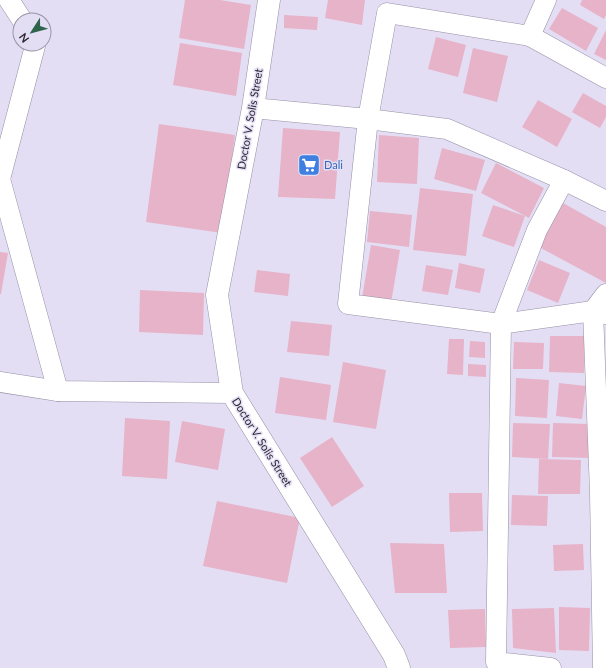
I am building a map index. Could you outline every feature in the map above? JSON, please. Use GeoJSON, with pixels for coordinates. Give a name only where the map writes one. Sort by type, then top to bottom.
{"type":"FeatureCollection","features":[{"type":"Feature","properties":{"kind":"street","name":"Doctor V. Solis Street"},"geometry":{"type":"LineString","coordinates":[[269,0],[252,108],[217,295],[232,393],[394,655],[399,668]]}},
{"type":"Feature","properties":{"kind":"street"},"geometry":{"type":"LineString","coordinates":[[530,36],[546,0]]}},
{"type":"Feature","properties":{"kind":"street"},"geometry":{"type":"LineString","coordinates":[[600,313],[501,324],[348,304],[368,119],[387,12],[530,36],[606,78]]}},
{"type":"Feature","properties":{"kind":"street"},"geometry":{"type":"LineString","coordinates":[[33,52],[0,179],[58,391]]}},
{"type":"Feature","properties":{"kind":"street"},"geometry":{"type":"LineString","coordinates":[[252,108],[368,119],[447,129],[564,180],[606,201]]}},
{"type":"Feature","properties":{"kind":"street"},"geometry":{"type":"LineString","coordinates":[[551,668],[496,662],[501,324],[538,230],[564,180]]}},
{"type":"Feature","properties":{"kind":"street"},"geometry":{"type":"LineString","coordinates":[[602,668],[600,313],[606,294]]}},
{"type":"Feature","properties":{"kind":"street"},"geometry":{"type":"LineString","coordinates":[[0,382],[58,391],[232,393]]}},
{"type":"Feature","properties":{"kind":"building"},"geometry":{"type":"Polygon","coordinates":[[[185,0],[220,0],[251,5],[244,49],[179,38],[185,0]]]}},
{"type":"Feature","properties":{"kind":"building"},"geometry":{"type":"Polygon","coordinates":[[[328,0],[365,0],[362,25],[325,18],[328,0]]]}},
{"type":"Feature","properties":{"kind":"building"},"geometry":{"type":"Polygon","coordinates":[[[582,0],[606,0],[606,15],[604,19],[580,5],[582,0]]]}},
{"type":"Feature","properties":{"kind":"building"},"geometry":{"type":"Polygon","coordinates":[[[562,8],[598,28],[586,51],[549,29],[562,8]]]}},
{"type":"Feature","properties":{"kind":"building"},"geometry":{"type":"Polygon","coordinates":[[[284,15],[318,17],[317,30],[284,28],[284,15]]]}},
{"type":"Feature","properties":{"kind":"building"},"geometry":{"type":"Polygon","coordinates":[[[606,30],[606,60],[594,54],[606,30]]]}},
{"type":"Feature","properties":{"kind":"building"},"geometry":{"type":"Polygon","coordinates":[[[436,37],[466,45],[458,77],[428,69],[436,37]]]}},
{"type":"Feature","properties":{"kind":"building"},"geometry":{"type":"Polygon","coordinates":[[[180,43],[242,53],[236,96],[173,85],[180,43]]]}},
{"type":"Feature","properties":{"kind":"building"},"geometry":{"type":"Polygon","coordinates":[[[473,48],[508,56],[497,102],[463,93],[473,48]]]}},
{"type":"Feature","properties":{"kind":"building"},"geometry":{"type":"Polygon","coordinates":[[[583,93],[606,106],[606,117],[600,128],[572,112],[583,93]]]}},
{"type":"Feature","properties":{"kind":"building"},"geometry":{"type":"Polygon","coordinates":[[[538,100],[572,119],[557,147],[522,127],[538,100]]]}},
{"type":"Feature","properties":{"kind":"building"},"geometry":{"type":"Polygon","coordinates":[[[159,124],[235,135],[222,233],[146,222],[159,124]]]}},
{"type":"Feature","properties":{"kind":"building","name":"Dali"},"geometry":{"type":"Polygon","coordinates":[[[283,128],[340,132],[335,199],[278,197],[283,128]]]}},
{"type":"Feature","properties":{"kind":"building"},"geometry":{"type":"Polygon","coordinates":[[[379,135],[419,138],[417,184],[377,182],[379,135]]]}},
{"type":"Feature","properties":{"kind":"building"},"geometry":{"type":"Polygon","coordinates":[[[442,148],[485,160],[476,191],[434,179],[442,148]]]}},
{"type":"Feature","properties":{"kind":"building"},"geometry":{"type":"Polygon","coordinates":[[[496,163],[544,188],[529,218],[481,193],[496,163]]]}},
{"type":"Feature","properties":{"kind":"building"},"geometry":{"type":"Polygon","coordinates":[[[420,188],[473,194],[466,256],[413,250],[420,188]]]}},
{"type":"Feature","properties":{"kind":"building"},"geometry":{"type":"Polygon","coordinates":[[[563,203],[606,227],[606,283],[539,247],[563,203]]]}},
{"type":"Feature","properties":{"kind":"building"},"geometry":{"type":"Polygon","coordinates":[[[493,205],[525,216],[514,247],[482,236],[493,205]]]}},
{"type":"Feature","properties":{"kind":"building"},"geometry":{"type":"Polygon","coordinates":[[[370,211],[412,215],[409,247],[367,242],[370,211]]]}},
{"type":"Feature","properties":{"kind":"building"},"geometry":{"type":"Polygon","coordinates":[[[371,245],[400,250],[391,303],[362,298],[371,245]]]}},
{"type":"Feature","properties":{"kind":"building"},"geometry":{"type":"Polygon","coordinates":[[[0,252],[8,253],[1,294],[0,294],[0,252]]]}},
{"type":"Feature","properties":{"kind":"building"},"geometry":{"type":"Polygon","coordinates":[[[539,260],[570,273],[558,303],[527,290],[539,260]]]}},
{"type":"Feature","properties":{"kind":"building"},"geometry":{"type":"Polygon","coordinates":[[[459,263],[485,269],[480,293],[455,288],[459,263]]]}},
{"type":"Feature","properties":{"kind":"building"},"geometry":{"type":"Polygon","coordinates":[[[426,265],[453,270],[448,295],[422,291],[426,265]]]}},
{"type":"Feature","properties":{"kind":"building"},"geometry":{"type":"Polygon","coordinates":[[[257,270],[290,274],[288,296],[254,292],[257,270]]]}},
{"type":"Feature","properties":{"kind":"building"},"geometry":{"type":"Polygon","coordinates":[[[140,290],[204,293],[203,335],[139,332],[140,290]]]}},
{"type":"Feature","properties":{"kind":"building"},"geometry":{"type":"Polygon","coordinates":[[[291,321],[332,325],[329,356],[287,352],[291,321]]]}},
{"type":"Feature","properties":{"kind":"building"},"geometry":{"type":"Polygon","coordinates":[[[550,336],[585,336],[584,373],[549,372],[550,336]]]}},
{"type":"Feature","properties":{"kind":"building"},"geometry":{"type":"Polygon","coordinates":[[[449,339],[464,339],[463,375],[447,374],[449,339]]]}},
{"type":"Feature","properties":{"kind":"building"},"geometry":{"type":"Polygon","coordinates":[[[470,341],[485,342],[485,358],[469,357],[470,341]]]}},
{"type":"Feature","properties":{"kind":"building"},"geometry":{"type":"Polygon","coordinates":[[[514,342],[544,343],[543,369],[513,369],[514,342]]]}},
{"type":"Feature","properties":{"kind":"building"},"geometry":{"type":"Polygon","coordinates":[[[343,362],[386,370],[376,429],[333,422],[343,362]]]}},
{"type":"Feature","properties":{"kind":"building"},"geometry":{"type":"Polygon","coordinates":[[[468,364],[486,365],[486,377],[468,376],[468,364]]]}},
{"type":"Feature","properties":{"kind":"building"},"geometry":{"type":"Polygon","coordinates":[[[280,377],[331,385],[326,420],[275,413],[280,377]]]}},
{"type":"Feature","properties":{"kind":"building"},"geometry":{"type":"Polygon","coordinates":[[[516,378],[549,380],[547,418],[515,416],[516,378]]]}},
{"type":"Feature","properties":{"kind":"building"},"geometry":{"type":"Polygon","coordinates":[[[559,383],[586,386],[582,419],[556,416],[559,383]]]}},
{"type":"Feature","properties":{"kind":"building"},"geometry":{"type":"Polygon","coordinates":[[[125,418],[170,421],[167,479],[122,476],[125,418]]]}},
{"type":"Feature","properties":{"kind":"building"},"geometry":{"type":"Polygon","coordinates":[[[182,421],[225,429],[218,470],[175,462],[182,421]]]}},
{"type":"Feature","properties":{"kind":"building"},"geometry":{"type":"Polygon","coordinates":[[[513,423],[550,424],[548,459],[512,457],[513,423]]]}},
{"type":"Feature","properties":{"kind":"building"},"geometry":{"type":"Polygon","coordinates":[[[553,423],[591,424],[591,458],[552,457],[553,423]]]}},
{"type":"Feature","properties":{"kind":"building"},"geometry":{"type":"Polygon","coordinates":[[[332,437],[364,486],[332,507],[300,458],[332,437]]]}},
{"type":"Feature","properties":{"kind":"building"},"geometry":{"type":"Polygon","coordinates":[[[539,459],[581,460],[580,494],[538,494],[539,459]]]}},
{"type":"Feature","properties":{"kind":"building"},"geometry":{"type":"Polygon","coordinates":[[[449,493],[482,493],[483,531],[450,532],[449,493]]]}},
{"type":"Feature","properties":{"kind":"building"},"geometry":{"type":"Polygon","coordinates":[[[512,495],[548,496],[547,526],[511,525],[512,495]]]}},
{"type":"Feature","properties":{"kind":"building"},"geometry":{"type":"Polygon","coordinates":[[[217,501],[300,518],[287,583],[203,566],[217,501]]]}},
{"type":"Feature","properties":{"kind":"building"},"geometry":{"type":"Polygon","coordinates":[[[390,543],[444,544],[447,593],[395,593],[390,543]]]}},
{"type":"Feature","properties":{"kind":"building"},"geometry":{"type":"Polygon","coordinates":[[[583,544],[584,570],[554,571],[553,545],[583,544]]]}},
{"type":"Feature","properties":{"kind":"building"},"geometry":{"type":"Polygon","coordinates":[[[559,607],[590,608],[589,651],[559,650],[559,607]]]}},
{"type":"Feature","properties":{"kind":"building"},"geometry":{"type":"Polygon","coordinates":[[[554,608],[556,653],[513,648],[512,609],[554,608]]]}},
{"type":"Feature","properties":{"kind":"building"},"geometry":{"type":"Polygon","coordinates":[[[485,609],[486,647],[450,648],[448,610],[485,609]]]}},
{"type":"Feature","properties":{"kind":"place","name":"Dali"},"geometry":{"type":"Point","coordinates":[309,165]}}]}
